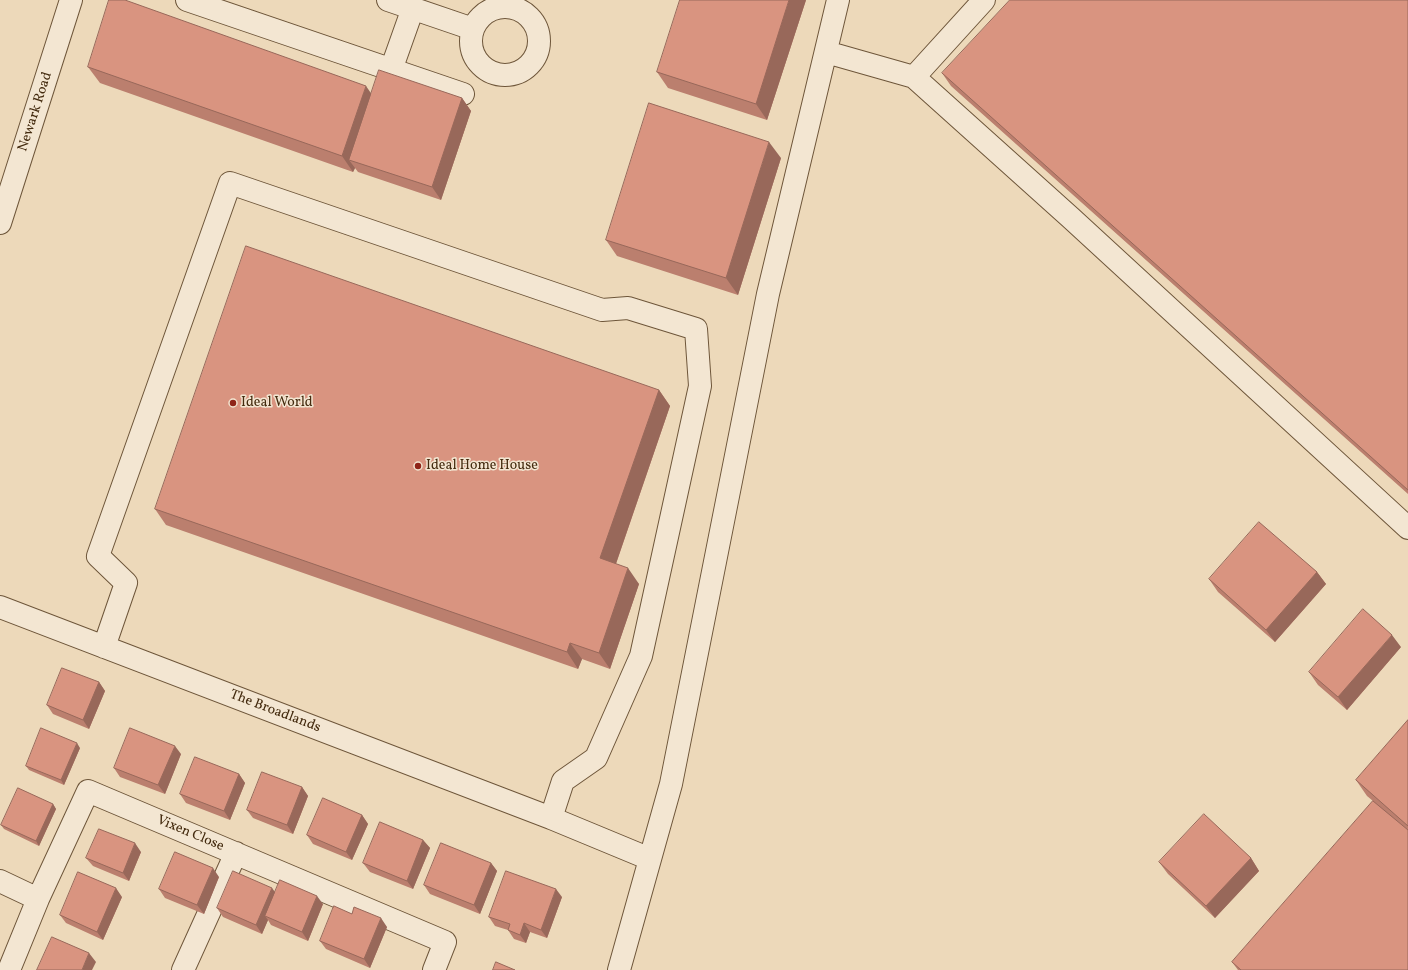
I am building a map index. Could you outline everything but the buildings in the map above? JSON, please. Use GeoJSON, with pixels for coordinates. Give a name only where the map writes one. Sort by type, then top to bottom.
{"type":"FeatureCollection","features":[{"type":"Feature","properties":{"kind":"street","name":"Newark Road"},"geometry":{"type":"LineString","coordinates":[[0,223],[71,0]]}},
{"type":"Feature","properties":{"kind":"street"},"geometry":{"type":"LineString","coordinates":[[187,0],[228,6],[391,70],[463,94]]}},
{"type":"Feature","properties":{"kind":"street"},"geometry":{"type":"LineString","coordinates":[[388,0],[473,29]]}},
{"type":"Feature","properties":{"kind":"street"},"geometry":{"type":"LineString","coordinates":[[619,970],[671,784],[768,294],[838,0]]}},
{"type":"Feature","properties":{"kind":"street"},"geometry":{"type":"LineString","coordinates":[[914,77],[984,0]]}},
{"type":"Feature","properties":{"kind":"street"},"geometry":{"type":"LineString","coordinates":[[391,70],[412,8]]}},
{"type":"Feature","properties":{"kind":"street"},"geometry":{"type":"LineString","coordinates":[[826,52],[914,77],[1071,218],[1408,528]]}},
{"type":"Feature","properties":{"kind":"street"},"geometry":{"type":"LineString","coordinates":[[104,647],[126,583],[98,556],[230,182],[602,310],[628,308],[696,329],[700,386],[640,656],[596,758],[563,781],[551,818]]}},
{"type":"Feature","properties":{"kind":"street","name":"The Broadlands"},"geometry":{"type":"LineString","coordinates":[[0,607],[551,818],[650,859]]}},
{"type":"Feature","properties":{"kind":"street","name":"Vixen Close"},"geometry":{"type":"LineString","coordinates":[[9,970],[38,899],[88,791],[445,942],[434,970]]}},
{"type":"Feature","properties":{"kind":"street"},"geometry":{"type":"LineString","coordinates":[[183,970],[236,854]]}},
{"type":"Feature","properties":{"kind":"street"},"geometry":{"type":"LineString","coordinates":[[0,881],[38,899]]}},
{"type":"Feature","properties":{"kind":"place","name":"Ideal World"},"geometry":{"type":"Point","coordinates":[233,403]}},
{"type":"Feature","properties":{"kind":"place","name":"Ideal Home House"},"geometry":{"type":"Point","coordinates":[418,466]}}]}
